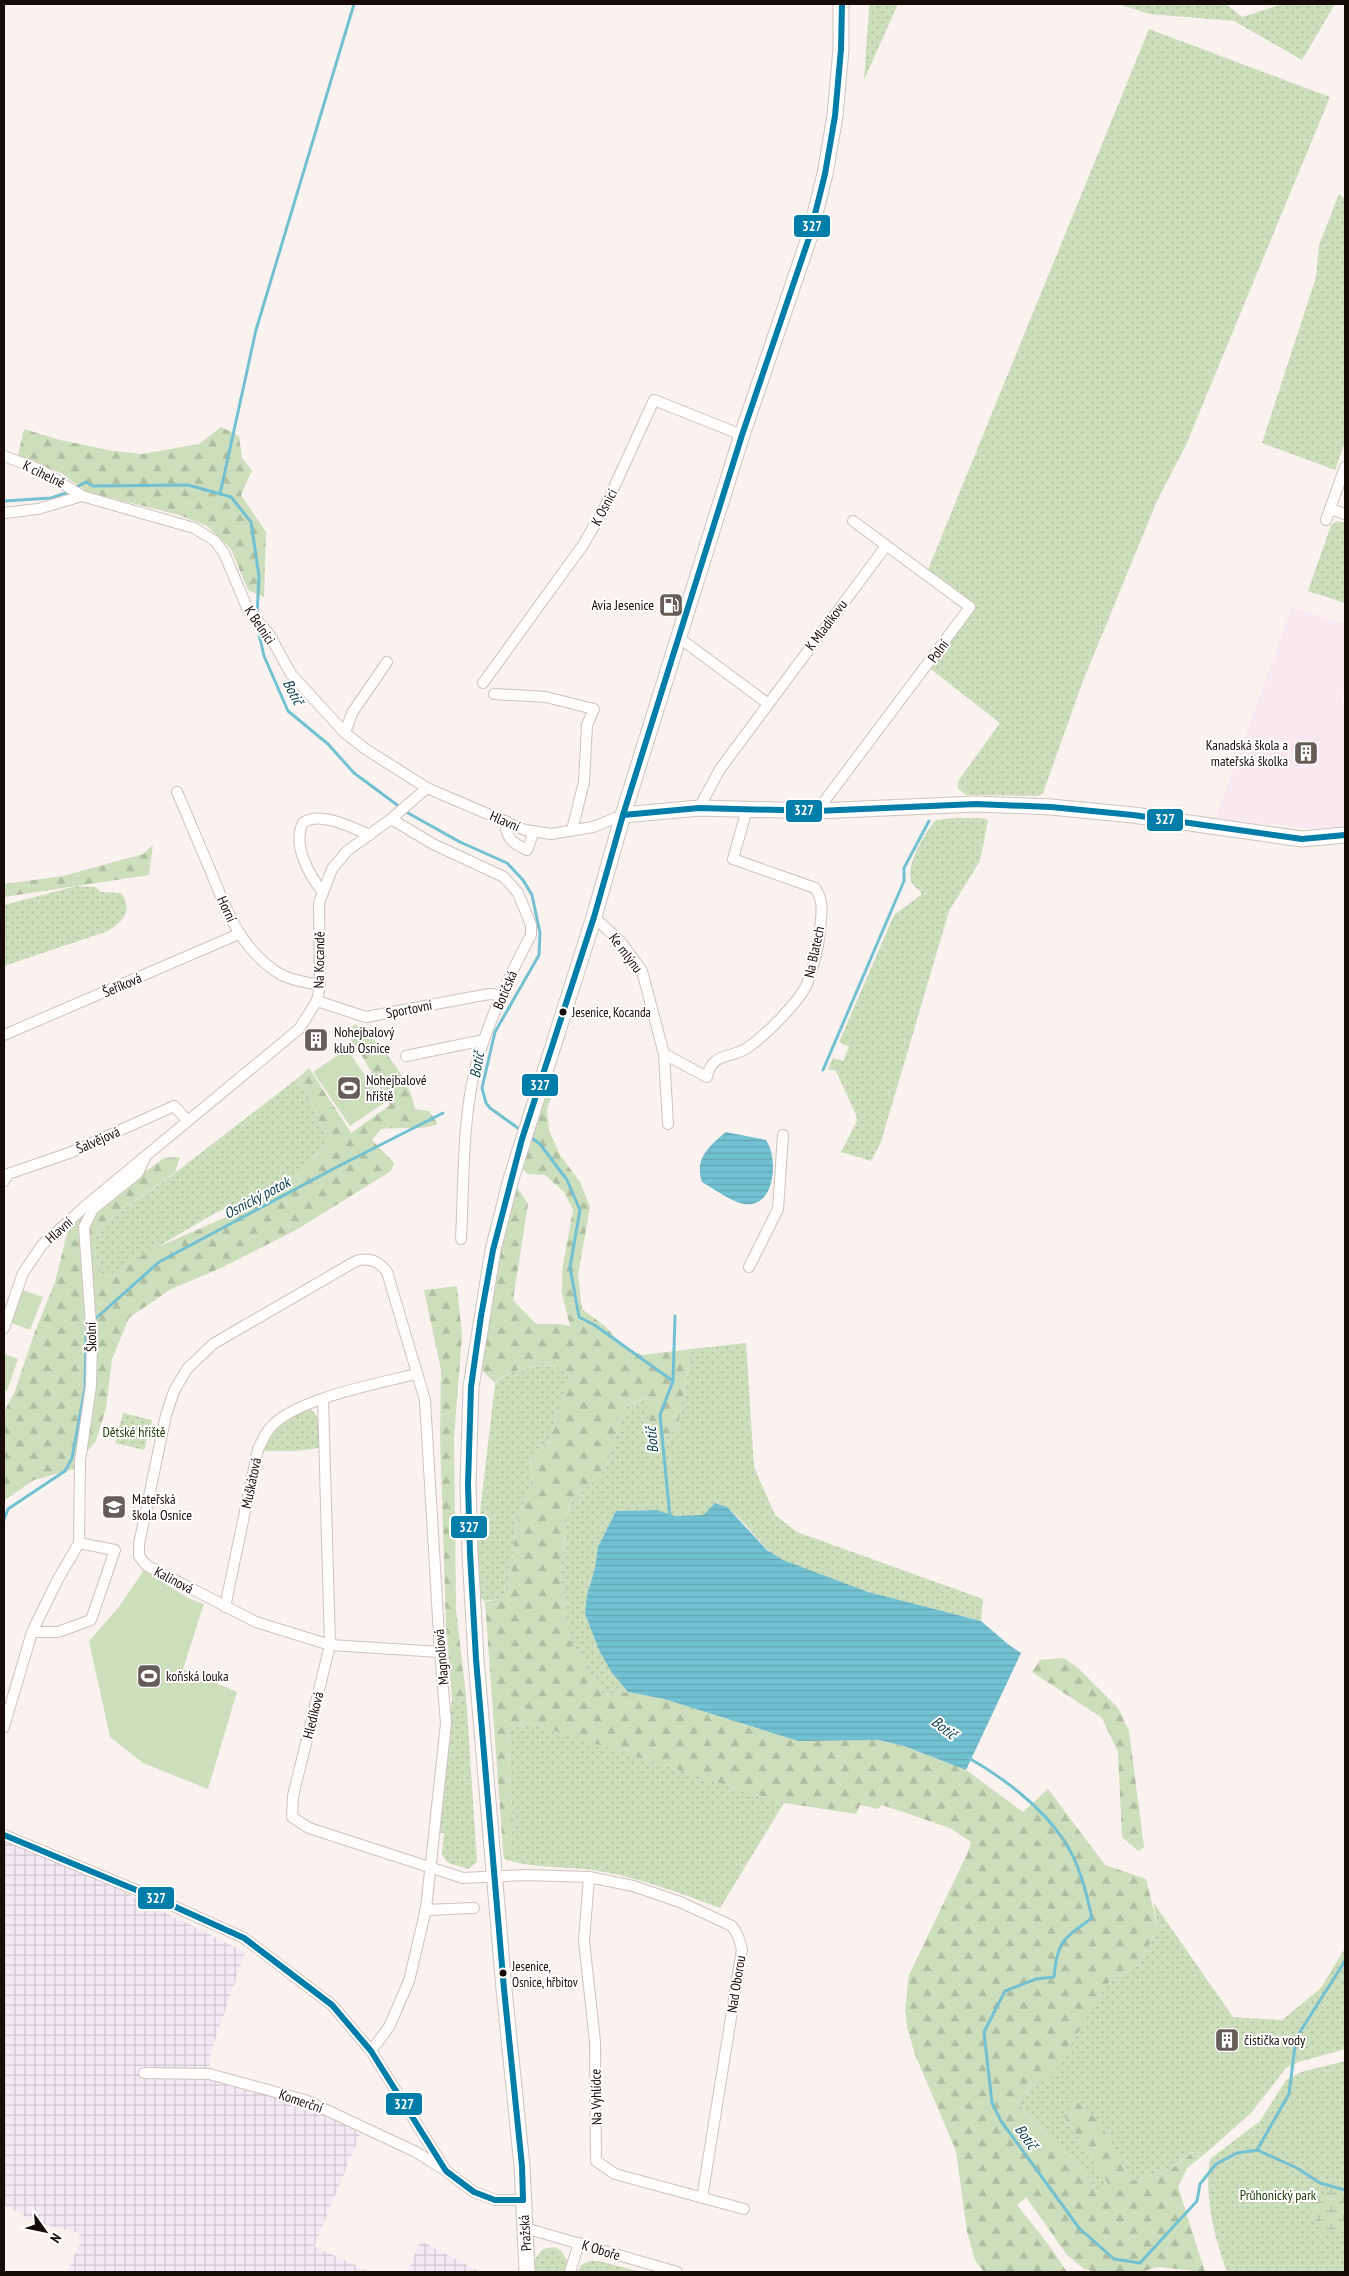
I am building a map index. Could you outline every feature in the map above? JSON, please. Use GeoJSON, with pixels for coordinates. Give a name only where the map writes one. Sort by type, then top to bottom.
{"type":"FeatureCollection","features":[{"type":"Feature","properties":{"kind":"main road","name":"Pražská"},"geometry":{"type":"LineString","coordinates":[[527,2272],[522,2166],[504,1989],[476,1659],[468,1484],[471,1387],[493,1250],[522,1140],[594,916],[623,815],[742,435],[809,238],[825,174],[835,116],[841,49],[841,4]]}},
{"type":"Feature","properties":{"kind":"main road"},"geometry":{"type":"LineString","coordinates":[[623,815],[699,808],[818,811],[940,804],[1051,807],[1133,815],[1302,839],[1345,836]]}},
{"type":"Feature","properties":{"kind":"street","name":"K Osnici"},"geometry":{"type":"LineString","coordinates":[[483,683],[583,545],[605,507],[654,400],[742,435]]}},
{"type":"Feature","properties":{"kind":"street","name":"K cihelně"},"geometry":{"type":"LineString","coordinates":[[4,456],[41,470],[77,492]]}},
{"type":"Feature","properties":{"kind":"street"},"geometry":{"type":"LineString","coordinates":[[1326,520],[1345,468]]}},
{"type":"Feature","properties":{"kind":"street"},"geometry":{"type":"LineString","coordinates":[[4,513],[38,509],[77,492]]}},
{"type":"Feature","properties":{"kind":"street","name":"K Belnici"},"geometry":{"type":"LineString","coordinates":[[77,492],[194,528],[215,542],[224,553],[248,610],[268,634],[291,674],[345,733],[367,750],[427,788]]}},
{"type":"Feature","properties":{"kind":"street"},"geometry":{"type":"LineString","coordinates":[[1330,509],[1345,514]]}},
{"type":"Feature","properties":{"kind":"street","name":"Polní"},"geometry":{"type":"LineString","coordinates":[[818,811],[970,607],[853,521]]}},
{"type":"Feature","properties":{"kind":"street","name":"K Mladíkovu"},"geometry":{"type":"LineString","coordinates":[[699,808],[720,769],[767,703],[886,546]]}},
{"type":"Feature","properties":{"kind":"street"},"geometry":{"type":"LineString","coordinates":[[678,637],[767,703]]}},
{"type":"Feature","properties":{"kind":"street"},"geometry":{"type":"LineString","coordinates":[[345,733],[356,706],[387,662]]}},
{"type":"Feature","properties":{"kind":"street"},"geometry":{"type":"LineString","coordinates":[[494,694],[546,697],[594,709],[587,725],[584,782],[572,830]]}},
{"type":"Feature","properties":{"kind":"street"},"geometry":{"type":"LineString","coordinates":[[395,816],[427,788]]}},
{"type":"Feature","properties":{"kind":"street","name":"Hlavní"},"geometry":{"type":"LineString","coordinates":[[427,788],[504,821],[534,831],[551,834],[593,827],[623,815]]}},
{"type":"Feature","properties":{"kind":"street","name":"Horní"},"geometry":{"type":"LineString","coordinates":[[177,792],[228,914],[239,934],[257,956],[278,973],[289,979],[320,985]]}},
{"type":"Feature","properties":{"kind":"street","name":"Na Blatech"},"geometry":{"type":"LineString","coordinates":[[664,1054],[707,1077],[708,1069],[714,1060],[746,1049],[775,1026],[806,985],[819,940],[822,899],[814,888],[733,859],[747,809]]}},
{"type":"Feature","properties":{"kind":"street","name":"Na Kocandě"},"geometry":{"type":"LineString","coordinates":[[146,1156],[299,1029],[317,1001],[320,985],[319,903],[322,891],[338,860],[395,816]]}},
{"type":"Feature","properties":{"kind":"street","name":"Botičská"},"geometry":{"type":"LineString","coordinates":[[395,816],[450,852],[494,870],[513,886],[532,930],[502,995],[484,1040],[476,1067],[468,1110],[461,1240]]}},
{"type":"Feature","properties":{"kind":"street"},"geometry":{"type":"LineString","coordinates":[[322,891],[312,878],[302,851],[300,836],[303,824],[311,818],[320,818],[340,822],[370,835]]}},
{"type":"Feature","properties":{"kind":"street"},"geometry":{"type":"LineString","coordinates":[[504,821],[506,834],[514,844],[527,850],[534,831]]}},
{"type":"Feature","properties":{"kind":"street","name":"Ke mlýnu"},"geometry":{"type":"LineString","coordinates":[[594,916],[621,942],[642,971],[664,1054],[668,1124]]}},
{"type":"Feature","properties":{"kind":"street","name":"Šeříková"},"geometry":{"type":"LineString","coordinates":[[4,1035],[239,934]]}},
{"type":"Feature","properties":{"kind":"street","name":"Sportovní"},"geometry":{"type":"LineString","coordinates":[[317,1001],[366,1017],[489,994],[502,995]]}},
{"type":"Feature","properties":{"kind":"street"},"geometry":{"type":"LineString","coordinates":[[406,1056],[484,1040]]}},
{"type":"Feature","properties":{"kind":"street","name":"Šalvějová"},"geometry":{"type":"LineString","coordinates":[[4,1181],[8,1174],[72,1152],[174,1106],[188,1121]]}},
{"type":"Feature","properties":{"kind":"street"},"geometry":{"type":"LineString","coordinates":[[749,1267],[778,1209],[783,1135]]}},
{"type":"Feature","properties":{"kind":"street","name":"Hlavní"},"geometry":{"type":"LineString","coordinates":[[4,1328],[23,1273],[42,1245],[146,1156]]}},
{"type":"Feature","properties":{"kind":"street","name":"Školní"},"geometry":{"type":"LineString","coordinates":[[79,1543],[80,1461],[91,1386],[92,1340],[84,1227],[93,1209],[138,1173],[146,1156]]}},
{"type":"Feature","properties":{"kind":"street","name":"Kalinová"},"geometry":{"type":"LineString","coordinates":[[376,1261],[368,1259],[356,1261],[213,1344],[187,1369],[174,1391],[166,1415],[138,1544],[139,1556],[146,1566],[256,1622],[330,1645],[440,1652]]}},
{"type":"Feature","properties":{"kind":"street","name":"Magnoliová"},"geometry":{"type":"LineString","coordinates":[[371,2051],[389,2028],[410,1981],[425,1910],[431,1867],[446,1723],[425,1400],[386,1272],[376,1261]]}},
{"type":"Feature","properties":{"kind":"street","name":"Muškátová"},"geometry":{"type":"LineString","coordinates":[[225,1607],[258,1449],[269,1429],[284,1416],[303,1405],[416,1374]]}},
{"type":"Feature","properties":{"kind":"street","name":"Hledíková"},"geometry":{"type":"LineString","coordinates":[[323,1399],[330,1645],[293,1796],[292,1817],[309,1828],[463,1878],[495,1877]]}},
{"type":"Feature","properties":{"kind":"street"},"geometry":{"type":"LineString","coordinates":[[4,1726],[32,1632],[56,1580],[79,1543],[115,1550],[91,1620],[58,1632],[32,1632]]}},
{"type":"Feature","properties":{"kind":"street"},"geometry":{"type":"LineString","coordinates":[[4,1835],[160,1900],[244,1938],[332,2005],[371,2051],[446,2171],[474,2192],[495,2200],[523,2200]]}},
{"type":"Feature","properties":{"kind":"street","name":"Nad Oborou"},"geometry":{"type":"LineString","coordinates":[[495,1877],[525,1875],[589,1877],[634,1886],[680,1902],[732,1926],[738,1936],[742,1949],[702,2198]]}},
{"type":"Feature","properties":{"kind":"street","name":"Na Vyhlídce"},"geometry":{"type":"LineString","coordinates":[[589,1877],[584,1941],[595,2042],[596,2161],[615,2174],[744,2209]]}},
{"type":"Feature","properties":{"kind":"street"},"geometry":{"type":"LineString","coordinates":[[425,1910],[474,1908]]}},
{"type":"Feature","properties":{"kind":"street","name":"Komerční"},"geometry":{"type":"LineString","coordinates":[[144,2073],[209,2074],[305,2100],[416,2152],[446,2171]]}},
{"type":"Feature","properties":{"kind":"street","name":"K Oboře"},"geometry":{"type":"LineString","coordinates":[[525,2228],[678,2272]]}},
{"type":"Feature","properties":{"kind":"street"},"geometry":{"type":"LineString","coordinates":[[570,2272],[579,2243]]}},
{"type":"Feature","properties":{"kind":"shaded area"},"geometry":{"type":"Polygon","coordinates":[[[1292,607],[1345,624],[1345,686],[1342,700],[1345,702],[1345,827],[1308,828],[1215,819],[1292,607]]]}},
{"type":"Feature","properties":{"kind":"shaded area"},"geometry":{"type":"Polygon","coordinates":[[[4,1840],[114,1887],[245,1952],[209,2058],[212,2080],[299,2102],[340,2118],[360,2135],[314,2246],[370,2272],[67,2272],[80,2243],[79,2233],[36,2222],[4,2205],[4,1840]]]}},
{"type":"Feature","properties":{"kind":"shaded area"},"geometry":{"type":"Polygon","coordinates":[[[421,2241],[480,2272],[407,2272],[421,2241]]]}},
{"type":"Feature","properties":{"kind":"green space"},"geometry":{"type":"Polygon","coordinates":[[[869,4],[898,4],[864,80],[869,10],[869,4]]]}},
{"type":"Feature","properties":{"kind":"green space"},"geometry":{"type":"Polygon","coordinates":[[[1119,4],[1226,4],[1242,17],[1282,4],[1335,4],[1302,60],[1234,21],[1149,14],[1119,4]]]}},
{"type":"Feature","properties":{"kind":"green space"},"geometry":{"type":"Polygon","coordinates":[[[1149,29],[1330,97],[1186,445],[1157,501],[1083,681],[1043,793],[1039,796],[966,795],[958,788],[958,781],[1000,723],[928,667],[970,613],[927,572],[1149,29]]]}},
{"type":"Feature","properties":{"kind":"green space"},"geometry":{"type":"Polygon","coordinates":[[[1339,194],[1345,199],[1345,442],[1335,470],[1262,443],[1316,277],[1319,245],[1339,194]]]}},
{"type":"Feature","properties":{"kind":"green space"},"geometry":{"type":"Polygon","coordinates":[[[221,427],[239,436],[242,458],[252,470],[241,495],[266,532],[264,597],[248,590],[231,549],[207,526],[179,515],[87,492],[61,473],[18,456],[24,429],[60,440],[113,451],[142,454],[199,444],[221,427]]]}},
{"type":"Feature","properties":{"kind":"green space"},"geometry":{"type":"Polygon","coordinates":[[[1337,521],[1345,523],[1345,603],[1308,591],[1331,525],[1337,521]]]}},
{"type":"Feature","properties":{"kind":"green space"},"geometry":{"type":"Polygon","coordinates":[[[982,818],[988,820],[980,861],[949,911],[881,1142],[871,1161],[841,1152],[857,1121],[836,1071],[828,1069],[833,1058],[843,1061],[849,1047],[839,1042],[894,915],[921,895],[921,892],[912,883],[910,876],[913,859],[917,850],[936,820],[982,818]]]}},
{"type":"Feature","properties":{"kind":"green space"},"geometry":{"type":"Polygon","coordinates":[[[153,845],[149,875],[4,897],[4,884],[63,876],[143,854],[153,845]]]}},
{"type":"Feature","properties":{"kind":"green space"},"geometry":{"type":"Polygon","coordinates":[[[77,886],[95,887],[101,892],[121,893],[125,900],[126,911],[121,921],[105,932],[4,966],[4,905],[77,886]]]}},
{"type":"Feature","properties":{"kind":"green space"},"geometry":{"type":"Polygon","coordinates":[[[355,1024],[384,1051],[400,1073],[412,1097],[415,1109],[429,1111],[438,1124],[419,1128],[381,1129],[372,1140],[394,1163],[391,1171],[296,1230],[221,1268],[171,1289],[129,1318],[112,1359],[106,1408],[96,1441],[73,1469],[32,1481],[4,1501],[4,1412],[15,1391],[34,1334],[55,1282],[69,1226],[164,1158],[180,1157],[175,1172],[102,1224],[96,1237],[95,1249],[102,1275],[108,1276],[153,1249],[249,1207],[291,1183],[329,1144],[307,1092],[298,1078],[309,1068],[351,1133],[390,1105],[357,1047],[346,1034],[355,1024]]]}},
{"type":"Feature","properties":{"kind":"green space","name":"Nohejbalové hřiště"},"geometry":{"type":"Polygon","coordinates":[[[347,1049],[384,1103],[350,1126],[313,1072],[347,1049]]]}},
{"type":"Feature","properties":{"kind":"green space"},"geometry":{"type":"Polygon","coordinates":[[[552,1071],[558,1076],[547,1109],[549,1130],[560,1155],[580,1182],[590,1207],[578,1275],[582,1309],[606,1327],[622,1345],[641,1355],[692,1349],[677,1432],[653,1435],[645,1398],[625,1407],[605,1470],[569,1505],[560,1571],[569,1639],[603,1695],[628,1692],[664,1699],[798,1741],[879,1740],[904,1746],[966,1770],[1023,1812],[1048,1789],[1105,1865],[1146,1879],[1158,1928],[1138,1965],[1105,1985],[1052,2078],[1037,2080],[1017,2102],[1033,2122],[1077,2163],[1098,2192],[1109,2185],[1064,2116],[1074,2099],[1101,2124],[1130,2181],[1170,2170],[1193,2152],[1206,2153],[1187,2168],[1178,2187],[1205,2272],[1158,2267],[1141,2272],[1098,2272],[1084,2269],[1067,2255],[1026,2197],[1017,2205],[1048,2244],[1067,2272],[984,2272],[975,2260],[967,2232],[956,2151],[914,2052],[907,2026],[905,2009],[909,1975],[971,1842],[950,1828],[882,1805],[878,1809],[860,1805],[856,1814],[784,1803],[526,1722],[508,1731],[513,1826],[510,1850],[503,1850],[485,1602],[499,1599],[508,1589],[517,1522],[533,1477],[530,1464],[533,1455],[549,1442],[570,1378],[566,1371],[557,1367],[534,1366],[511,1373],[495,1383],[479,1367],[490,1288],[515,1184],[528,1204],[513,1300],[536,1324],[570,1326],[562,1294],[562,1270],[573,1210],[564,1192],[545,1175],[528,1174],[520,1166],[552,1071]]]}},
{"type":"Feature","properties":{"kind":"green space"},"geometry":{"type":"Polygon","coordinates":[[[298,1078],[307,1092],[329,1144],[291,1183],[249,1207],[231,1206],[217,1212],[108,1276],[102,1275],[97,1262],[95,1243],[102,1224],[176,1172],[298,1078]]]}},
{"type":"Feature","properties":{"kind":"green space"},"geometry":{"type":"Polygon","coordinates":[[[457,1286],[462,1336],[454,1437],[456,1609],[466,1696],[452,1699],[446,1624],[440,1436],[441,1370],[424,1290],[457,1286]]]}},
{"type":"Feature","properties":{"kind":"green space"},"geometry":{"type":"Polygon","coordinates":[[[22,1290],[43,1297],[30,1330],[11,1323],[22,1290]]]}},
{"type":"Feature","properties":{"kind":"green space"},"geometry":{"type":"Polygon","coordinates":[[[746,1343],[754,1467],[775,1515],[797,1532],[983,1599],[981,1621],[856,1588],[784,1561],[766,1548],[734,1514],[725,1507],[715,1503],[703,1515],[675,1516],[657,1510],[616,1511],[598,1547],[595,1568],[587,1595],[612,1673],[628,1692],[603,1695],[569,1639],[560,1571],[569,1505],[605,1470],[625,1407],[646,1398],[677,1432],[692,1349],[746,1343]]]}},
{"type":"Feature","properties":{"kind":"green space"},"geometry":{"type":"Polygon","coordinates":[[[4,1354],[18,1359],[7,1391],[4,1390],[4,1354]]]}},
{"type":"Feature","properties":{"kind":"green space"},"geometry":{"type":"Polygon","coordinates":[[[538,1366],[562,1368],[568,1373],[570,1378],[549,1442],[533,1455],[530,1464],[533,1477],[517,1522],[508,1589],[499,1599],[484,1601],[480,1597],[475,1555],[482,1523],[480,1512],[495,1384],[504,1376],[521,1369],[538,1366]]]}},
{"type":"Feature","properties":{"kind":"green space"},"geometry":{"type":"Polygon","coordinates":[[[308,1408],[313,1411],[318,1420],[319,1448],[295,1451],[263,1451],[281,1425],[308,1408]]]}},
{"type":"Feature","properties":{"kind":"green space","name":"Dětské hřiště"},"geometry":{"type":"Polygon","coordinates":[[[123,1413],[152,1420],[144,1450],[115,1443],[123,1413]]]}},
{"type":"Feature","properties":{"kind":"green space","name":"koňská louka"},"geometry":{"type":"Polygon","coordinates":[[[144,1570],[188,1598],[204,1604],[183,1669],[237,1692],[208,1789],[143,1763],[110,1737],[89,1641],[118,1608],[144,1570]]]}},
{"type":"Feature","properties":{"kind":"green space"},"geometry":{"type":"Polygon","coordinates":[[[1063,1658],[1077,1667],[1118,1708],[1129,1731],[1144,1847],[1138,1851],[1122,1837],[1118,1752],[1102,1718],[1032,1672],[1040,1660],[1063,1658]]]}},
{"type":"Feature","properties":{"kind":"green space"},"geometry":{"type":"Polygon","coordinates":[[[466,1696],[477,1862],[468,1869],[448,1863],[442,1855],[444,1833],[440,1833],[452,1699],[466,1696]]]}},
{"type":"Feature","properties":{"kind":"green space"},"geometry":{"type":"Polygon","coordinates":[[[526,1722],[784,1803],[720,1908],[625,1876],[592,1870],[537,1866],[504,1859],[503,1850],[510,1850],[513,1826],[508,1731],[526,1722]]]}},
{"type":"Feature","properties":{"kind":"green space"},"geometry":{"type":"Polygon","coordinates":[[[1153,1902],[1233,2017],[1282,2020],[1321,1988],[1345,1948],[1345,2049],[1299,2062],[1286,2068],[1251,2113],[1206,2153],[1192,2152],[1170,2170],[1130,2181],[1101,2124],[1064,2116],[1110,2186],[1098,2192],[1077,2163],[1033,2122],[1017,2102],[1037,2080],[1052,2077],[1105,1985],[1138,1965],[1158,1928],[1153,1902]]]}},
{"type":"Feature","properties":{"kind":"green space","name":"Průhonický park"},"geometry":{"type":"Polygon","coordinates":[[[1345,2061],[1345,2272],[1227,2272],[1211,2217],[1208,2188],[1210,2159],[1260,2121],[1286,2080],[1301,2072],[1345,2061]]]}},
{"type":"Feature","properties":{"kind":"green space"},"geometry":{"type":"Polygon","coordinates":[[[1333,2187],[1345,2190],[1345,2226],[1322,2233],[1309,2208],[1333,2187]]]}},
{"type":"Feature","properties":{"kind":"green space"},"geometry":{"type":"Polygon","coordinates":[[[555,2247],[561,2251],[567,2260],[565,2272],[534,2272],[535,2259],[543,2249],[555,2247]]]}},
{"type":"Feature","properties":{"kind":"green space"},"geometry":{"type":"Polygon","coordinates":[[[590,2261],[599,2261],[640,2272],[578,2272],[581,2265],[590,2261]]]}},
{"type":"Feature","properties":{"kind":"water"},"geometry":{"type":"Polygon","coordinates":[[[726,1132],[766,1140],[770,1148],[773,1170],[771,1181],[768,1191],[762,1199],[754,1203],[744,1204],[734,1201],[702,1182],[700,1166],[702,1160],[714,1142],[726,1132]]]}},
{"type":"Feature","properties":{"kind":"water"},"geometry":{"type":"Polygon","coordinates":[[[715,1503],[727,1507],[767,1550],[783,1560],[868,1592],[981,1621],[1021,1653],[966,1770],[904,1746],[879,1740],[798,1741],[664,1699],[628,1692],[612,1673],[600,1652],[585,1614],[587,1595],[595,1568],[598,1547],[616,1511],[657,1510],[675,1516],[703,1515],[715,1503]]]}},
{"type":"Feature","properties":{"kind":"waterway"},"geometry":{"type":"LineString","coordinates":[[220,494],[256,330],[354,4]]}},
{"type":"Feature","properties":{"kind":"waterway","name":"Botič"},"geometry":{"type":"LineString","coordinates":[[75,488],[86,482],[93,486],[188,485],[231,497],[251,522],[259,576],[257,616]]}},
{"type":"Feature","properties":{"kind":"waterway","name":"Botič"},"geometry":{"type":"LineString","coordinates":[[4,501],[51,498],[69,492]]}},
{"type":"Feature","properties":{"kind":"waterway","name":"Botič"},"geometry":{"type":"LineString","coordinates":[[257,625],[264,656],[288,711],[328,744],[354,773],[408,813],[460,842],[507,863],[523,880],[532,895],[540,933],[539,955],[495,1032],[482,1088],[486,1103],[490,1108],[522,1131]]}},
{"type":"Feature","properties":{"kind":"waterway"},"geometry":{"type":"LineString","coordinates":[[823,1070],[904,881],[904,868],[929,821]]}},
{"type":"Feature","properties":{"kind":"waterway","name":"Osnický potok"},"geometry":{"type":"LineString","coordinates":[[94,1320],[159,1262],[333,1169],[443,1113]]}},
{"type":"Feature","properties":{"kind":"waterway","name":"Botič"},"geometry":{"type":"LineString","coordinates":[[529,1136],[540,1144],[567,1180],[580,1210],[570,1267],[579,1317],[596,1326],[673,1381],[660,1415],[670,1517]]}},
{"type":"Feature","properties":{"kind":"waterway"},"geometry":{"type":"LineString","coordinates":[[673,1381],[675,1316]]}},
{"type":"Feature","properties":{"kind":"waterway","name":"Osnický potok"},"geometry":{"type":"LineString","coordinates":[[4,1520],[8,1509],[65,1471],[72,1458],[85,1388],[86,1332]]}},
{"type":"Feature","properties":{"kind":"waterway","name":"Botič"},"geometry":{"type":"LineString","coordinates":[[967,1757],[1007,1783],[1044,1815],[1054,1827],[1069,1848],[1081,1877],[1090,1908],[1092,1918],[1068,1936],[1060,1948],[1057,1955],[1054,1977],[1036,1979],[1005,1991],[984,2032],[992,2103],[1001,2121],[1079,2228],[1114,2259],[1140,2263],[1197,2201],[1200,2184],[1216,2164],[1237,2153],[1257,2150],[1297,2168],[1320,2183],[1345,2190]]}},
{"type":"Feature","properties":{"kind":"waterway"},"geometry":{"type":"LineString","coordinates":[[1257,2150],[1289,2094],[1296,2038],[1345,1961]]}},
{"type":"Feature","properties":{"kind":"transit line","name":"327"},"geometry":{"type":"LineString","coordinates":[[523,2200],[522,2166],[504,1989],[476,1659],[470,1553],[468,1484],[471,1387],[481,1316],[493,1250],[522,1139],[594,917],[623,815],[742,435],[809,238],[825,174],[835,116],[841,49],[842,4]]}},
{"type":"Feature","properties":{"kind":"transit line","name":"327"},"geometry":{"type":"LineString","coordinates":[[623,815],[699,808],[817,811],[976,804],[1051,807],[1133,815],[1302,839],[1345,835]]}},
{"type":"Feature","properties":{"kind":"transit line","name":"327"},"geometry":{"type":"LineString","coordinates":[[4,1835],[160,1900],[244,1938],[332,2005],[371,2051],[446,2171],[474,2192],[495,2200],[523,2200]]}},
{"type":"Feature","properties":{"kind":"place","name":"Avia Jesenice"},"geometry":{"type":"Point","coordinates":[671,605]}},
{"type":"Feature","properties":{"kind":"place","name":"Kanadská škola a mateřská školka"},"geometry":{"type":"Point","coordinates":[1306,753]}},
{"type":"Feature","properties":{"kind":"place","name":"Jesenice, Kocanda"},"geometry":{"type":"Point","coordinates":[563,1012]}},
{"type":"Feature","properties":{"kind":"place","name":"Nohejbalový klub Osnice"},"geometry":{"type":"Point","coordinates":[316,1040]}},
{"type":"Feature","properties":{"kind":"place","name":"Nohejbalové hřiště"},"geometry":{"type":"Point","coordinates":[349,1088]}},
{"type":"Feature","properties":{"kind":"place","name":"Mateřská škola Osnice"},"geometry":{"type":"Point","coordinates":[114,1507]}},
{"type":"Feature","properties":{"kind":"place","name":"koňská louka"},"geometry":{"type":"Point","coordinates":[149,1676]}},
{"type":"Feature","properties":{"kind":"place","name":"Jesenice, Osnice, hřbitov"},"geometry":{"type":"Point","coordinates":[503,1973]}},
{"type":"Feature","properties":{"kind":"place","name":"čistička vody"},"geometry":{"type":"Point","coordinates":[1227,2040]}}]}
